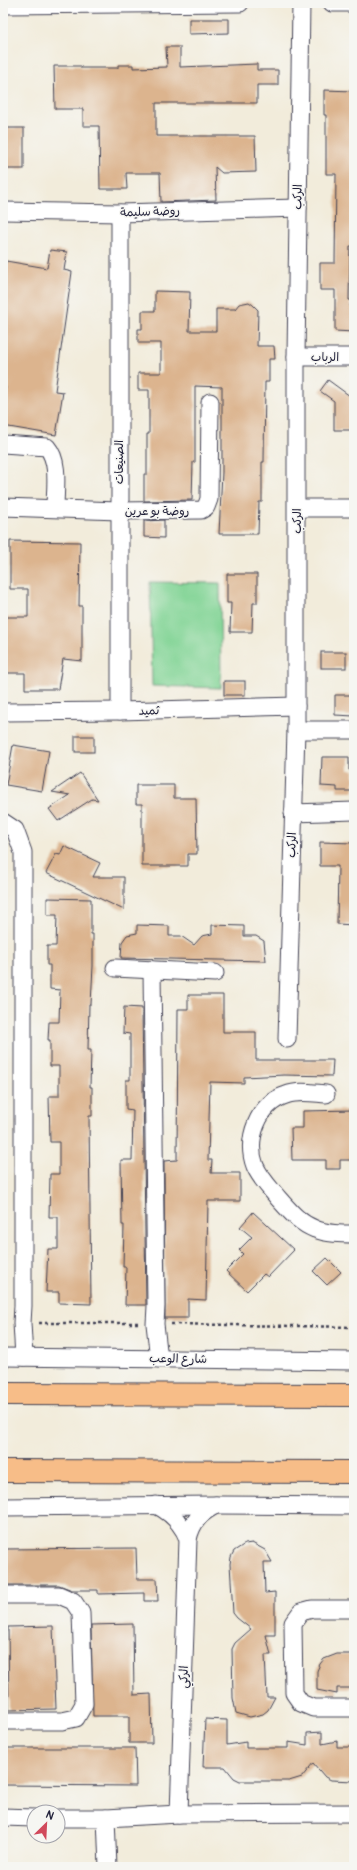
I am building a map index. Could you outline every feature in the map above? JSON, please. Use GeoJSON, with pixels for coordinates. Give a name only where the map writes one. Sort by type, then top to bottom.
{"type":"FeatureCollection","features":[{"type":"Feature","properties":{"kind":"main road"},"geometry":{"type":"LineString","coordinates":[[3,1394],[354,1395]]}},
{"type":"Feature","properties":{"kind":"main road"},"geometry":{"type":"LineString","coordinates":[[3,1471],[354,1472]]}},
{"type":"Feature","properties":{"kind":"street"},"geometry":{"type":"LineString","coordinates":[[3,5],[240,3]]}},
{"type":"Feature","properties":{"kind":"street","name":"الركب"},"geometry":{"type":"LineString","coordinates":[[287,1039],[296,730],[296,357],[300,3]]}},
{"type":"Feature","properties":{"kind":"street"},"geometry":{"type":"LineString","coordinates":[[332,3],[354,3]]}},
{"type":"Feature","properties":{"kind":"street","name":"روضة سليمة"},"geometry":{"type":"LineString","coordinates":[[3,211],[120,213],[298,208]]}},
{"type":"Feature","properties":{"kind":"street","name":"الصنيعات"},"geometry":{"type":"LineString","coordinates":[[120,213],[120,712]]}},
{"type":"Feature","properties":{"kind":"street","name":"الرباب"},"geometry":{"type":"LineString","coordinates":[[296,357],[354,357]]}},
{"type":"Feature","properties":{"kind":"street","name":"روضة بو عرين"},"geometry":{"type":"LineString","coordinates":[[3,507],[119,511],[200,510],[206,507],[208,499],[210,402]]}},
{"type":"Feature","properties":{"kind":"street"},"geometry":{"type":"LineString","coordinates":[[3,444],[47,447],[51,451],[55,460],[55,508]]}},
{"type":"Feature","properties":{"kind":"street"},"geometry":{"type":"LineString","coordinates":[[297,508],[354,508]]}},
{"type":"Feature","properties":{"kind":"street","name":"ثميد"},"geometry":{"type":"LineString","coordinates":[[3,712],[120,712],[296,706]]}},
{"type":"Feature","properties":{"kind":"street"},"geometry":{"type":"LineString","coordinates":[[296,730],[354,730]]}},
{"type":"Feature","properties":{"kind":"street"},"geometry":{"type":"LineString","coordinates":[[293,813],[354,811]]}},
{"type":"Feature","properties":{"kind":"street"},"geometry":{"type":"LineString","coordinates":[[3,822],[15,830],[24,852],[22,1323],[24,1357]]}},
{"type":"Feature","properties":{"kind":"street"},"geometry":{"type":"LineString","coordinates":[[115,968],[215,973]]}},
{"type":"Feature","properties":{"kind":"street"},"geometry":{"type":"LineString","coordinates":[[152,970],[155,1324],[159,1359]]}},
{"type":"Feature","properties":{"kind":"street"},"geometry":{"type":"LineString","coordinates":[[326,1094],[299,1092],[286,1095],[274,1102],[263,1112],[256,1124],[252,1137],[252,1152],[255,1165],[261,1178],[299,1220],[306,1225],[324,1232],[354,1234]]}},
{"type":"Feature","properties":{"kind":"street","name":"شارع الوعب"},"geometry":{"type":"LineString","coordinates":[[3,1357],[354,1361]]}},
{"type":"Feature","properties":{"kind":"street"},"geometry":{"type":"LineString","coordinates":[[3,1507],[216,1505],[354,1506]]}},
{"type":"Feature","properties":{"kind":"street","name":"الركي"},"geometry":{"type":"LineString","coordinates":[[179,1814],[188,1539],[194,1522],[200,1515],[216,1505]]}},
{"type":"Feature","properties":{"kind":"street"},"geometry":{"type":"LineString","coordinates":[[156,1506],[165,1510],[176,1519],[185,1530],[188,1539]]}},
{"type":"Feature","properties":{"kind":"street"},"geometry":{"type":"LineString","coordinates":[[3,1595],[59,1595],[73,1602],[81,1613],[84,1704],[76,1718],[62,1721],[3,1721]]}},
{"type":"Feature","properties":{"kind":"street"},"geometry":{"type":"LineString","coordinates":[[354,1609],[312,1609],[301,1612],[293,1623],[294,1693],[301,1703],[313,1708],[354,1708]]}},
{"type":"Feature","properties":{"kind":"street"},"geometry":{"type":"LineString","coordinates":[[66,1818],[106,1818],[179,1814],[354,1813]]}},
{"type":"Feature","properties":{"kind":"street"},"geometry":{"type":"LineString","coordinates":[[3,1817],[26,1818]]}},
{"type":"Feature","properties":{"kind":"street"},"geometry":{"type":"LineString","coordinates":[[106,1818],[108,1867]]}},
{"type":"Feature","properties":{"kind":"path"},"geometry":{"type":"LineString","coordinates":[[22,1323],[354,1327]]}},
{"type":"Feature","properties":{"kind":"green space"},"geometry":{"type":"Polygon","coordinates":[[[150,582],[220,583],[221,688],[152,686],[150,582]]]}},
{"type":"Feature","properties":{"kind":"building"},"geometry":{"type":"Polygon","coordinates":[[[189,19],[229,19],[229,33],[189,34],[189,19]]]}},
{"type":"Feature","properties":{"kind":"building"},"geometry":{"type":"Polygon","coordinates":[[[166,47],[180,47],[180,67],[257,64],[257,70],[278,70],[278,85],[257,85],[257,103],[156,103],[156,136],[255,136],[256,172],[222,173],[215,167],[216,200],[161,202],[160,173],[126,173],[127,189],[100,189],[99,126],[83,126],[83,109],[55,109],[54,66],[81,66],[81,68],[118,68],[118,65],[133,65],[133,68],[167,67],[166,47]]]}},
{"type":"Feature","properties":{"kind":"building"},"geometry":{"type":"Polygon","coordinates":[[[324,90],[354,91],[354,246],[350,246],[349,300],[351,300],[350,306],[354,307],[354,332],[335,331],[335,290],[320,290],[320,263],[335,263],[336,174],[326,174],[326,115],[324,115],[324,90]]]}},
{"type":"Feature","properties":{"kind":"building"},"geometry":{"type":"Polygon","coordinates":[[[7,128],[24,128],[24,169],[7,169],[7,128]]]}},
{"type":"Feature","properties":{"kind":"building"},"geometry":{"type":"Polygon","coordinates":[[[50,250],[67,252],[64,270],[72,272],[55,391],[63,392],[56,435],[3,426],[3,405],[6,387],[3,386],[3,283],[6,261],[47,268],[50,250]]]}},
{"type":"Feature","properties":{"kind":"building"},"geometry":{"type":"Polygon","coordinates":[[[155,291],[190,292],[189,331],[216,331],[216,309],[235,309],[239,304],[249,302],[258,310],[257,346],[274,346],[275,359],[269,359],[269,382],[265,382],[264,462],[262,462],[262,502],[259,502],[258,534],[219,534],[222,472],[222,387],[195,386],[195,462],[193,462],[192,500],[144,501],[144,474],[147,474],[147,434],[149,434],[149,390],[138,390],[138,373],[161,373],[161,343],[138,343],[138,329],[142,329],[142,311],[155,311],[155,291]]]}},
{"type":"Feature","properties":{"kind":"building"},"geometry":{"type":"Polygon","coordinates":[[[328,380],[354,399],[354,430],[334,430],[334,401],[320,391],[328,380]]]}},
{"type":"Feature","properties":{"kind":"building"},"geometry":{"type":"Polygon","coordinates":[[[164,520],[164,538],[144,537],[144,521],[164,520]]]}},
{"type":"Feature","properties":{"kind":"building"},"geometry":{"type":"Polygon","coordinates":[[[10,541],[80,542],[79,606],[82,606],[82,661],[63,659],[58,689],[25,689],[25,673],[3,673],[3,617],[28,617],[28,589],[10,589],[10,541]]]}},
{"type":"Feature","properties":{"kind":"building"},"geometry":{"type":"Polygon","coordinates":[[[227,574],[257,574],[257,603],[253,603],[252,632],[230,632],[231,603],[227,603],[227,574]]]}},
{"type":"Feature","properties":{"kind":"building"},"geometry":{"type":"Polygon","coordinates":[[[321,652],[346,652],[346,668],[321,668],[321,652]]]}},
{"type":"Feature","properties":{"kind":"building"},"geometry":{"type":"Polygon","coordinates":[[[224,681],[245,681],[245,695],[224,695],[224,681]]]}},
{"type":"Feature","properties":{"kind":"building"},"geometry":{"type":"Polygon","coordinates":[[[335,695],[354,695],[354,716],[335,715],[335,695]]]}},
{"type":"Feature","properties":{"kind":"building"},"geometry":{"type":"Polygon","coordinates":[[[75,736],[94,736],[94,752],[75,752],[75,736]]]}},
{"type":"Feature","properties":{"kind":"building"},"geometry":{"type":"Polygon","coordinates":[[[13,745],[49,751],[42,791],[6,785],[13,745]]]}},
{"type":"Feature","properties":{"kind":"building"},"geometry":{"type":"Polygon","coordinates":[[[322,757],[349,757],[349,770],[354,770],[354,791],[337,791],[337,787],[321,786],[322,757]]]}},
{"type":"Feature","properties":{"kind":"building"},"geometry":{"type":"Polygon","coordinates":[[[80,773],[98,800],[92,799],[58,821],[49,809],[70,795],[52,792],[80,773]]]}},
{"type":"Feature","properties":{"kind":"building"},"geometry":{"type":"Polygon","coordinates":[[[136,785],[174,785],[174,798],[196,798],[197,854],[188,854],[188,866],[142,866],[142,804],[136,804],[136,785]]]}},
{"type":"Feature","properties":{"kind":"building"},"geometry":{"type":"Polygon","coordinates":[[[320,842],[354,843],[354,925],[337,924],[338,866],[320,866],[320,842]]]}},
{"type":"Feature","properties":{"kind":"building"},"geometry":{"type":"Polygon","coordinates":[[[64,846],[100,863],[93,877],[124,877],[124,910],[46,873],[56,854],[60,855],[64,846]]]}},
{"type":"Feature","properties":{"kind":"building"},"geometry":{"type":"Polygon","coordinates":[[[47,898],[91,899],[93,966],[91,1004],[89,1004],[88,1050],[91,1050],[90,1087],[92,1087],[92,1116],[89,1116],[91,1304],[59,1303],[59,1292],[46,1292],[48,1249],[58,1249],[58,1217],[49,1217],[50,1174],[59,1174],[59,1142],[50,1142],[49,1096],[59,1096],[59,1066],[50,1066],[50,1040],[48,1040],[49,1022],[59,1022],[60,990],[50,989],[50,965],[47,965],[47,946],[56,946],[57,915],[47,915],[47,898]]]}},
{"type":"Feature","properties":{"kind":"building"},"geometry":{"type":"Polygon","coordinates":[[[137,925],[169,926],[169,936],[181,936],[194,945],[202,936],[212,934],[212,925],[244,926],[244,936],[256,936],[264,941],[266,961],[121,958],[122,942],[127,935],[137,933],[137,925]]]}},
{"type":"Feature","properties":{"kind":"building"},"geometry":{"type":"Polygon","coordinates":[[[188,995],[223,995],[223,1032],[256,1032],[256,1060],[333,1060],[332,1076],[284,1075],[244,1077],[244,1083],[210,1082],[208,1160],[212,1160],[211,1173],[240,1173],[240,1201],[208,1201],[206,1300],[188,1299],[188,1318],[165,1318],[164,1161],[177,1160],[178,1009],[188,1009],[188,995]]]}},
{"type":"Feature","properties":{"kind":"building"},"geometry":{"type":"Polygon","coordinates":[[[124,1007],[142,1008],[146,1305],[125,1305],[126,1267],[123,1267],[124,1225],[122,1225],[121,1160],[132,1160],[133,1110],[126,1109],[126,1080],[130,1080],[130,1034],[123,1033],[124,1007]]]}},
{"type":"Feature","properties":{"kind":"building"},"geometry":{"type":"Polygon","coordinates":[[[354,1110],[354,1160],[340,1160],[340,1169],[326,1169],[326,1160],[292,1160],[291,1128],[303,1128],[303,1111],[354,1110]]]}},
{"type":"Feature","properties":{"kind":"building"},"geometry":{"type":"Polygon","coordinates":[[[253,1212],[294,1250],[268,1277],[264,1274],[247,1291],[226,1271],[243,1254],[239,1250],[252,1237],[240,1227],[253,1212]]]}},
{"type":"Feature","properties":{"kind":"building"},"geometry":{"type":"Polygon","coordinates":[[[327,1258],[341,1272],[327,1285],[313,1271],[327,1258]]]}},
{"type":"Feature","properties":{"kind":"building"},"geometry":{"type":"Polygon","coordinates":[[[252,1543],[265,1550],[272,1562],[264,1562],[265,1593],[275,1592],[275,1635],[266,1635],[271,1655],[265,1655],[267,1697],[275,1697],[268,1710],[263,1714],[250,1717],[236,1713],[233,1698],[232,1649],[235,1643],[251,1629],[233,1613],[230,1564],[234,1551],[245,1544],[252,1543]]]}},
{"type":"Feature","properties":{"kind":"building"},"geometry":{"type":"Polygon","coordinates":[[[136,1548],[137,1579],[157,1579],[158,1601],[144,1601],[144,1593],[98,1594],[98,1590],[72,1590],[59,1585],[3,1585],[3,1549],[136,1548]]]}},
{"type":"Feature","properties":{"kind":"building"},"geometry":{"type":"Polygon","coordinates":[[[133,1624],[134,1695],[151,1694],[152,1743],[129,1743],[129,1716],[93,1716],[91,1625],[133,1624]]]}},
{"type":"Feature","properties":{"kind":"building"},"geometry":{"type":"Polygon","coordinates":[[[53,1626],[56,1709],[9,1710],[8,1627],[53,1626]]]}},
{"type":"Feature","properties":{"kind":"building"},"geometry":{"type":"Polygon","coordinates":[[[337,1654],[354,1654],[354,1688],[337,1688],[337,1694],[317,1690],[317,1671],[320,1664],[324,1659],[337,1654]]]}},
{"type":"Feature","properties":{"kind":"building"},"geometry":{"type":"Polygon","coordinates":[[[205,1719],[227,1720],[227,1745],[246,1742],[246,1748],[288,1748],[288,1742],[307,1745],[307,1733],[322,1732],[322,1744],[337,1741],[337,1747],[354,1747],[354,1781],[331,1780],[325,1777],[313,1763],[302,1777],[289,1781],[240,1781],[234,1778],[225,1767],[203,1767],[205,1719]]]}},
{"type":"Feature","properties":{"kind":"building"},"geometry":{"type":"Polygon","coordinates":[[[3,1748],[135,1748],[136,1786],[3,1785],[3,1748]]]}}]}
